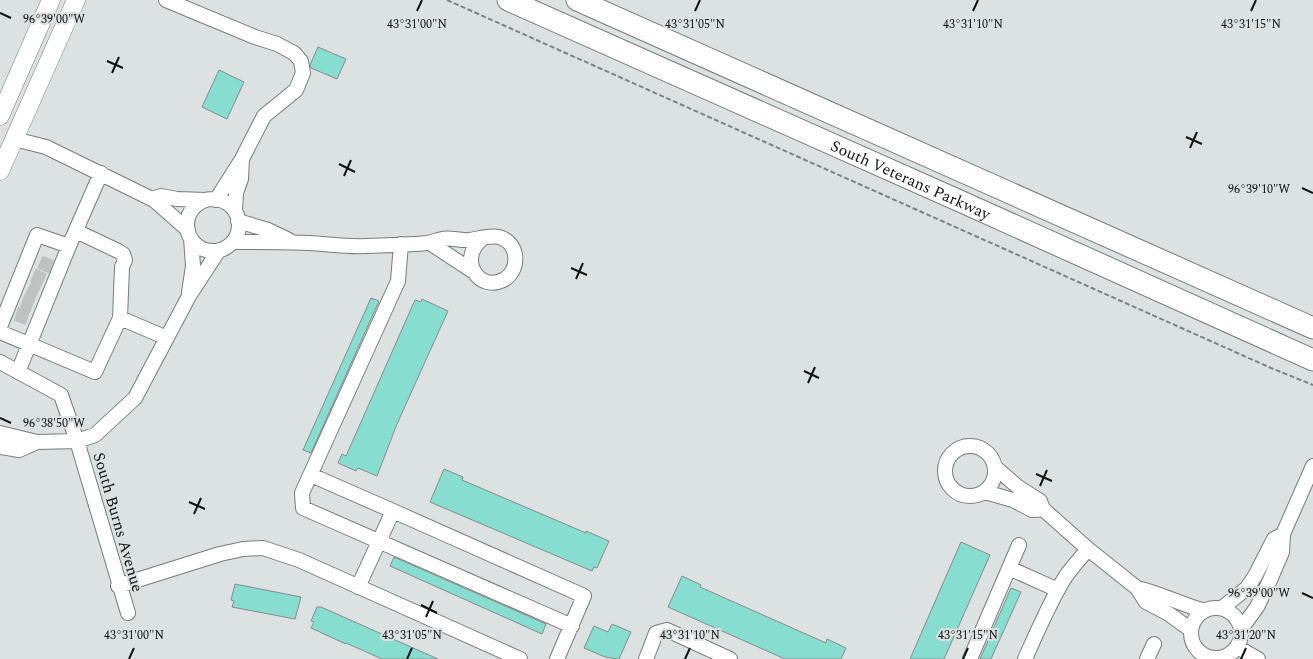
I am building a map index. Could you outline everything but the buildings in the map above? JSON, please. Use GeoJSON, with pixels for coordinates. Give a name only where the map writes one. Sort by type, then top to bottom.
{"type":"FeatureCollection","features":[{"type":"Feature","properties":{"kind":"highway","name":"South Veterans Parkway"},"geometry":{"type":"LineString","coordinates":[[508,0],[1313,360]]}},
{"type":"Feature","properties":{"kind":"highway","name":"South Veterans Parkway"},"geometry":{"type":"LineString","coordinates":[[577,0],[605,6],[1313,328]]}},
{"type":"Feature","properties":{"kind":"main road"},"geometry":{"type":"LineString","coordinates":[[1,111],[51,0]]}},
{"type":"Feature","properties":{"kind":"main road"},"geometry":{"type":"LineString","coordinates":[[0,172],[76,0]]}},
{"type":"Feature","properties":{"kind":"street"},"geometry":{"type":"LineString","coordinates":[[166,0],[255,37],[277,44],[294,53],[301,61],[303,73],[296,90],[264,116],[242,160],[213,200],[204,201],[196,206],[191,213],[188,221],[193,266],[189,296]]}},
{"type":"Feature","properties":{"kind":"street"},"geometry":{"type":"LineString","coordinates":[[14,139],[46,147],[152,199],[190,234],[196,244],[203,249],[211,251],[227,247],[237,235],[236,193],[241,179],[242,160]]}},
{"type":"Feature","properties":{"kind":"street"},"geometry":{"type":"LineString","coordinates":[[0,327],[30,297],[45,264],[69,246],[101,173]]}},
{"type":"Feature","properties":{"kind":"street"},"geometry":{"type":"LineString","coordinates":[[152,199],[161,196],[177,200],[213,200],[229,204],[237,216],[295,243]]}},
{"type":"Feature","properties":{"kind":"street"},"geometry":{"type":"LineString","coordinates":[[0,332],[95,372],[120,318],[122,267],[125,260],[123,254],[76,231]]}},
{"type":"Feature","properties":{"kind":"street"},"geometry":{"type":"LineString","coordinates":[[18,372],[30,344],[30,297],[45,264],[37,236],[69,246]]}},
{"type":"Feature","properties":{"kind":"street"},"geometry":{"type":"LineString","coordinates":[[496,236],[510,243],[514,250],[515,264],[512,272],[500,281],[493,282],[479,278],[474,272],[470,258],[476,244],[482,239],[496,236]]}},
{"type":"Feature","properties":{"kind":"street"},"geometry":{"type":"LineString","coordinates":[[233,242],[364,246],[430,243],[444,238],[461,240],[482,239]]}},
{"type":"Feature","properties":{"kind":"street"},"geometry":{"type":"LineString","coordinates":[[430,243],[474,272]]}},
{"type":"Feature","properties":{"kind":"street"},"geometry":{"type":"LineString","coordinates":[[402,244],[398,281],[302,493],[304,508],[572,626]]}},
{"type":"Feature","properties":{"kind":"street"},"geometry":{"type":"LineString","coordinates":[[0,433],[37,442],[76,441],[95,435],[135,398],[189,296],[219,250]]}},
{"type":"Feature","properties":{"kind":"street"},"geometry":{"type":"LineString","coordinates":[[120,318],[166,338]]}},
{"type":"Feature","properties":{"kind":"street","name":"South Burns Avenue"},"geometry":{"type":"LineString","coordinates":[[0,362],[61,395],[118,586],[128,613]]}},
{"type":"Feature","properties":{"kind":"street"},"geometry":{"type":"LineString","coordinates":[[0,447],[19,450],[37,442]]}},
{"type":"Feature","properties":{"kind":"street"},"geometry":{"type":"LineString","coordinates":[[1043,509],[1032,510],[1013,500],[985,492],[972,496],[964,495],[950,486],[947,478],[947,462],[957,450],[973,446],[987,453],[995,466],[1018,487],[1040,501],[1043,509],[1137,588],[1146,602],[1169,614],[1191,630]]}},
{"type":"Feature","properties":{"kind":"street"},"geometry":{"type":"LineString","coordinates":[[985,492],[992,482],[995,466]]}},
{"type":"Feature","properties":{"kind":"street"},"geometry":{"type":"LineString","coordinates":[[1241,629],[1257,607],[1270,580],[1282,552],[1283,534],[1313,466]]}},
{"type":"Feature","properties":{"kind":"street"},"geometry":{"type":"LineString","coordinates":[[310,475],[584,596],[557,659]]}},
{"type":"Feature","properties":{"kind":"street"},"geometry":{"type":"LineString","coordinates":[[358,587],[393,511]]}},
{"type":"Feature","properties":{"kind":"street"},"geometry":{"type":"LineString","coordinates":[[1222,608],[1247,588],[1274,539],[1283,534]]}},
{"type":"Feature","properties":{"kind":"street"},"geometry":{"type":"LineString","coordinates":[[970,659],[1020,545]]}},
{"type":"Feature","properties":{"kind":"street"},"geometry":{"type":"LineString","coordinates":[[118,586],[220,554],[243,549],[264,548],[299,560],[520,659]]}},
{"type":"Feature","properties":{"kind":"street"},"geometry":{"type":"LineString","coordinates":[[1025,659],[1058,590],[1088,548]]}},
{"type":"Feature","properties":{"kind":"street"},"geometry":{"type":"LineString","coordinates":[[1009,568],[1058,590]]}},
{"type":"Feature","properties":{"kind":"street"},"geometry":{"type":"LineString","coordinates":[[1137,588],[1155,592],[1182,605],[1202,610],[1222,608],[1233,614],[1239,620],[1241,636],[1237,647],[1223,658],[1205,657],[1193,643],[1191,630],[1195,618],[1202,610]]}},
{"type":"Feature","properties":{"kind":"street"},"geometry":{"type":"LineString","coordinates":[[649,658],[656,633],[667,630],[730,659]]}},
{"type":"Feature","properties":{"kind":"street"},"geometry":{"type":"LineString","coordinates":[[1147,659],[1154,644]]}},
{"type":"Feature","properties":{"kind":"street"},"geometry":{"type":"LineString","coordinates":[[1237,647],[1258,659]]}},
{"type":"Feature","properties":{"kind":"path"},"geometry":{"type":"LineString","coordinates":[[447,0],[1271,368],[1313,385]]}},
{"type":"Feature","properties":{"kind":"tunnel"},"geometry":{"type":"LineString","coordinates":[[40,262],[52,267]]}},
{"type":"Feature","properties":{"kind":"tunnel"},"geometry":{"type":"LineString","coordinates":[[33,275],[44,280]]}},
{"type":"Feature","properties":{"kind":"tunnel"},"geometry":{"type":"LineString","coordinates":[[28,288],[38,293]]}},
{"type":"Feature","properties":{"kind":"tunnel"},"geometry":{"type":"LineString","coordinates":[[22,301],[33,305]]}},
{"type":"Feature","properties":{"kind":"tunnel"},"geometry":{"type":"LineString","coordinates":[[16,314],[28,318]]}}]}
